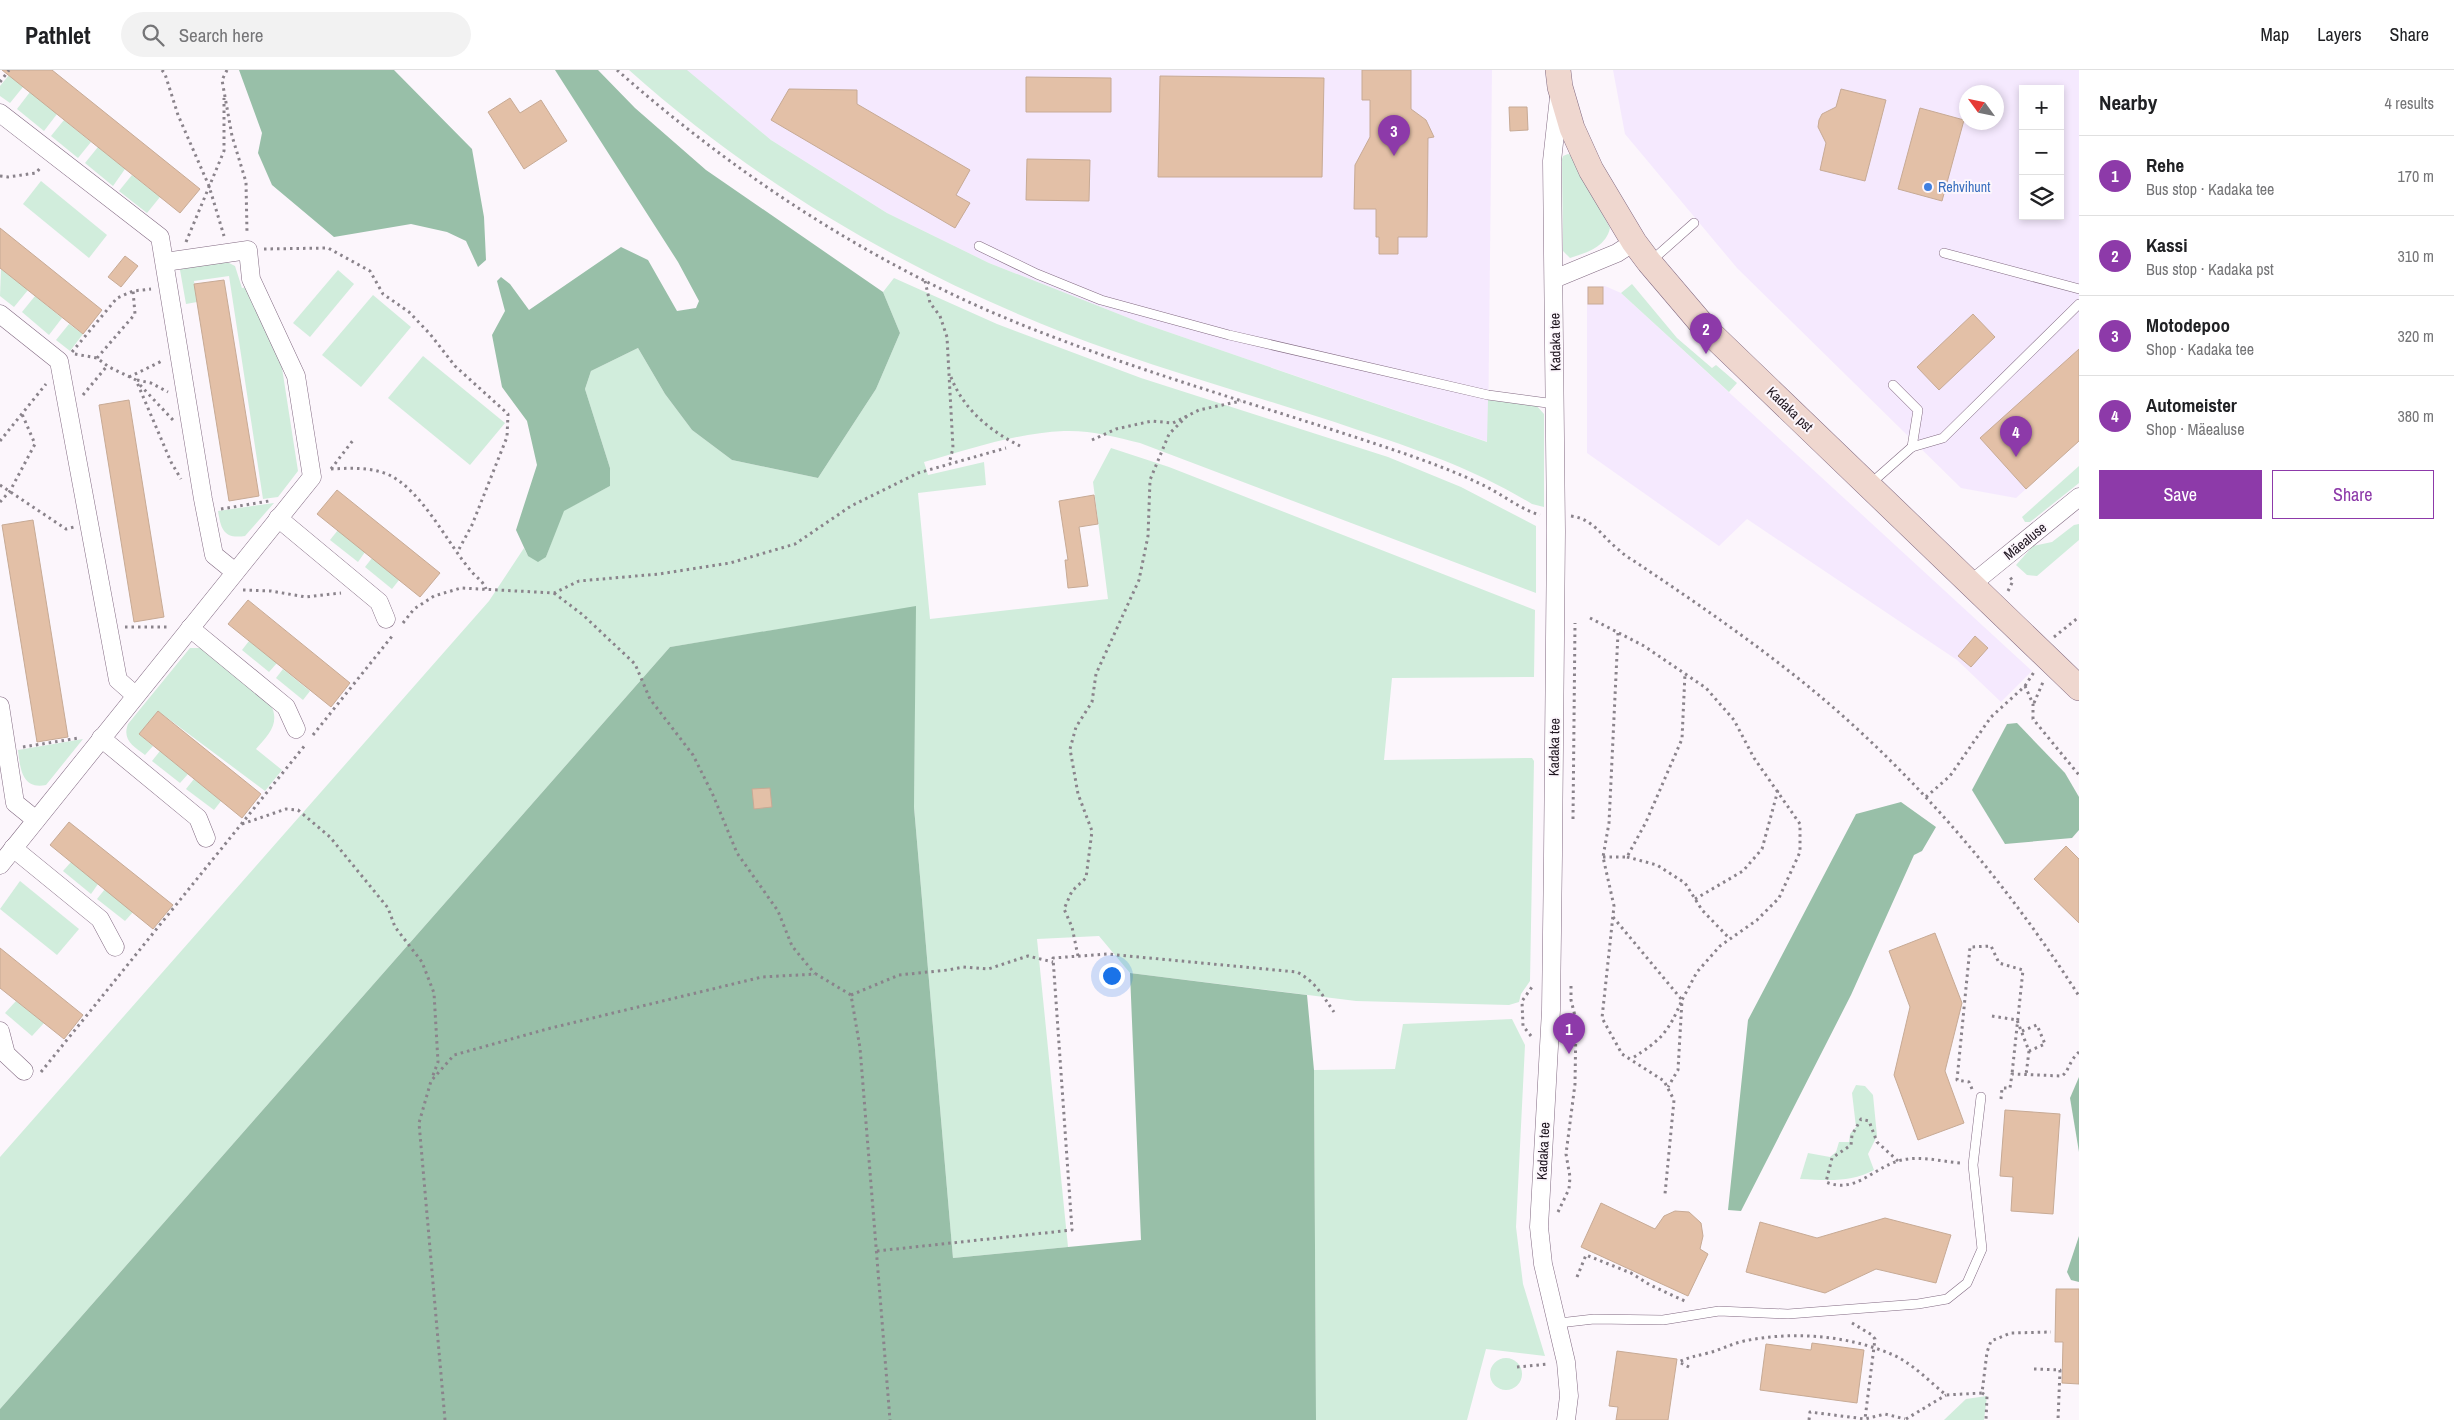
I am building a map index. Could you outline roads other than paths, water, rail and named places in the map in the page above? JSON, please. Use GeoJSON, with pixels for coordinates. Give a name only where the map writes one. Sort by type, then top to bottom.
{"type":"FeatureCollection","features":[{"type":"Feature","properties":{"kind":"main road","name":"Kadaka pst"},"geometry":{"type":"LineString","coordinates":[[1559,78],[1572,128],[1591,170],[1634,242],[1706,329],[2079,688]]}},
{"type":"Feature","properties":{"kind":"street","name":"Kadaka tee"},"geometry":{"type":"LineString","coordinates":[[1559,78],[1552,161],[1556,627],[1551,1010],[1539,1227],[1543,1264],[1559,1323],[1566,1362],[1569,1396],[1566,1420]]}},
{"type":"Feature","properties":{"kind":"street"},"geometry":{"type":"LineString","coordinates":[[0,113],[160,237],[171,262],[169,287],[214,555],[235,572]]}},
{"type":"Feature","properties":{"kind":"street"},"geometry":{"type":"LineString","coordinates":[[1554,279],[1617,253],[1634,242]]}},
{"type":"Feature","properties":{"kind":"street"},"geometry":{"type":"LineString","coordinates":[[0,864],[36,820],[95,737],[135,695],[183,628],[235,572],[312,476],[296,376],[252,279],[248,250],[171,262]]}},
{"type":"Feature","properties":{"kind":"street"},"geometry":{"type":"LineString","coordinates":[[0,314],[58,361],[118,680],[135,695]]}},
{"type":"Feature","properties":{"kind":"street","name":"Mäealuse"},"geometry":{"type":"LineString","coordinates":[[1972,584],[2079,497]]}},
{"type":"Feature","properties":{"kind":"street"},"geometry":{"type":"LineString","coordinates":[[278,518],[379,602],[386,619]]}},
{"type":"Feature","properties":{"kind":"street"},"geometry":{"type":"LineString","coordinates":[[183,628],[286,707],[296,729]]}},
{"type":"Feature","properties":{"kind":"street"},"geometry":{"type":"LineString","coordinates":[[0,706],[15,803],[36,820]]}},
{"type":"Feature","properties":{"kind":"street"},"geometry":{"type":"LineString","coordinates":[[95,737],[198,818],[206,838]]}},
{"type":"Feature","properties":{"kind":"street"},"geometry":{"type":"LineString","coordinates":[[14,848],[100,919],[115,947]]}},
{"type":"Feature","properties":{"kind":"street"},"geometry":{"type":"LineString","coordinates":[[0,1031],[3,1058],[24,1071]]}},
{"type":"Feature","properties":{"kind":"lane"},"geometry":{"type":"LineString","coordinates":[[1650,262],[1694,223]]}},
{"type":"Feature","properties":{"kind":"lane"},"geometry":{"type":"LineString","coordinates":[[979,246],[1037,274],[1101,300],[1229,335],[1488,395],[1555,404]]}},
{"type":"Feature","properties":{"kind":"lane"},"geometry":{"type":"LineString","coordinates":[[1944,253],[2079,289]]}},
{"type":"Feature","properties":{"kind":"lane"},"geometry":{"type":"LineString","coordinates":[[1869,485],[1912,447],[1943,438],[2079,304]]}},
{"type":"Feature","properties":{"kind":"lane"},"geometry":{"type":"LineString","coordinates":[[1893,385],[1918,410],[1912,447]]}},
{"type":"Feature","properties":{"kind":"lane"},"geometry":{"type":"LineString","coordinates":[[1559,1323],[1594,1319],[1663,1320],[1719,1311],[1788,1314],[1918,1304],[1947,1299],[1967,1283],[1982,1249],[1973,1165],[1981,1098]]}},
{"type":"Feature","properties":{"kind":"place","name":"Motodepoo"},"geometry":{"type":"Point","coordinates":[1394,156]}},
{"type":"Feature","properties":{"kind":"place","name":"Rehvihunt"},"geometry":{"type":"Point","coordinates":[1928,187]}},
{"type":"Feature","properties":{"kind":"place","name":"Kassi"},"geometry":{"type":"Point","coordinates":[1706,354]}},
{"type":"Feature","properties":{"kind":"place","name":"Automeister"},"geometry":{"type":"Point","coordinates":[2016,457]}},
{"type":"Feature","properties":{"kind":"place","name":"Rehe"},"geometry":{"type":"Point","coordinates":[1569,1054]}}]}
